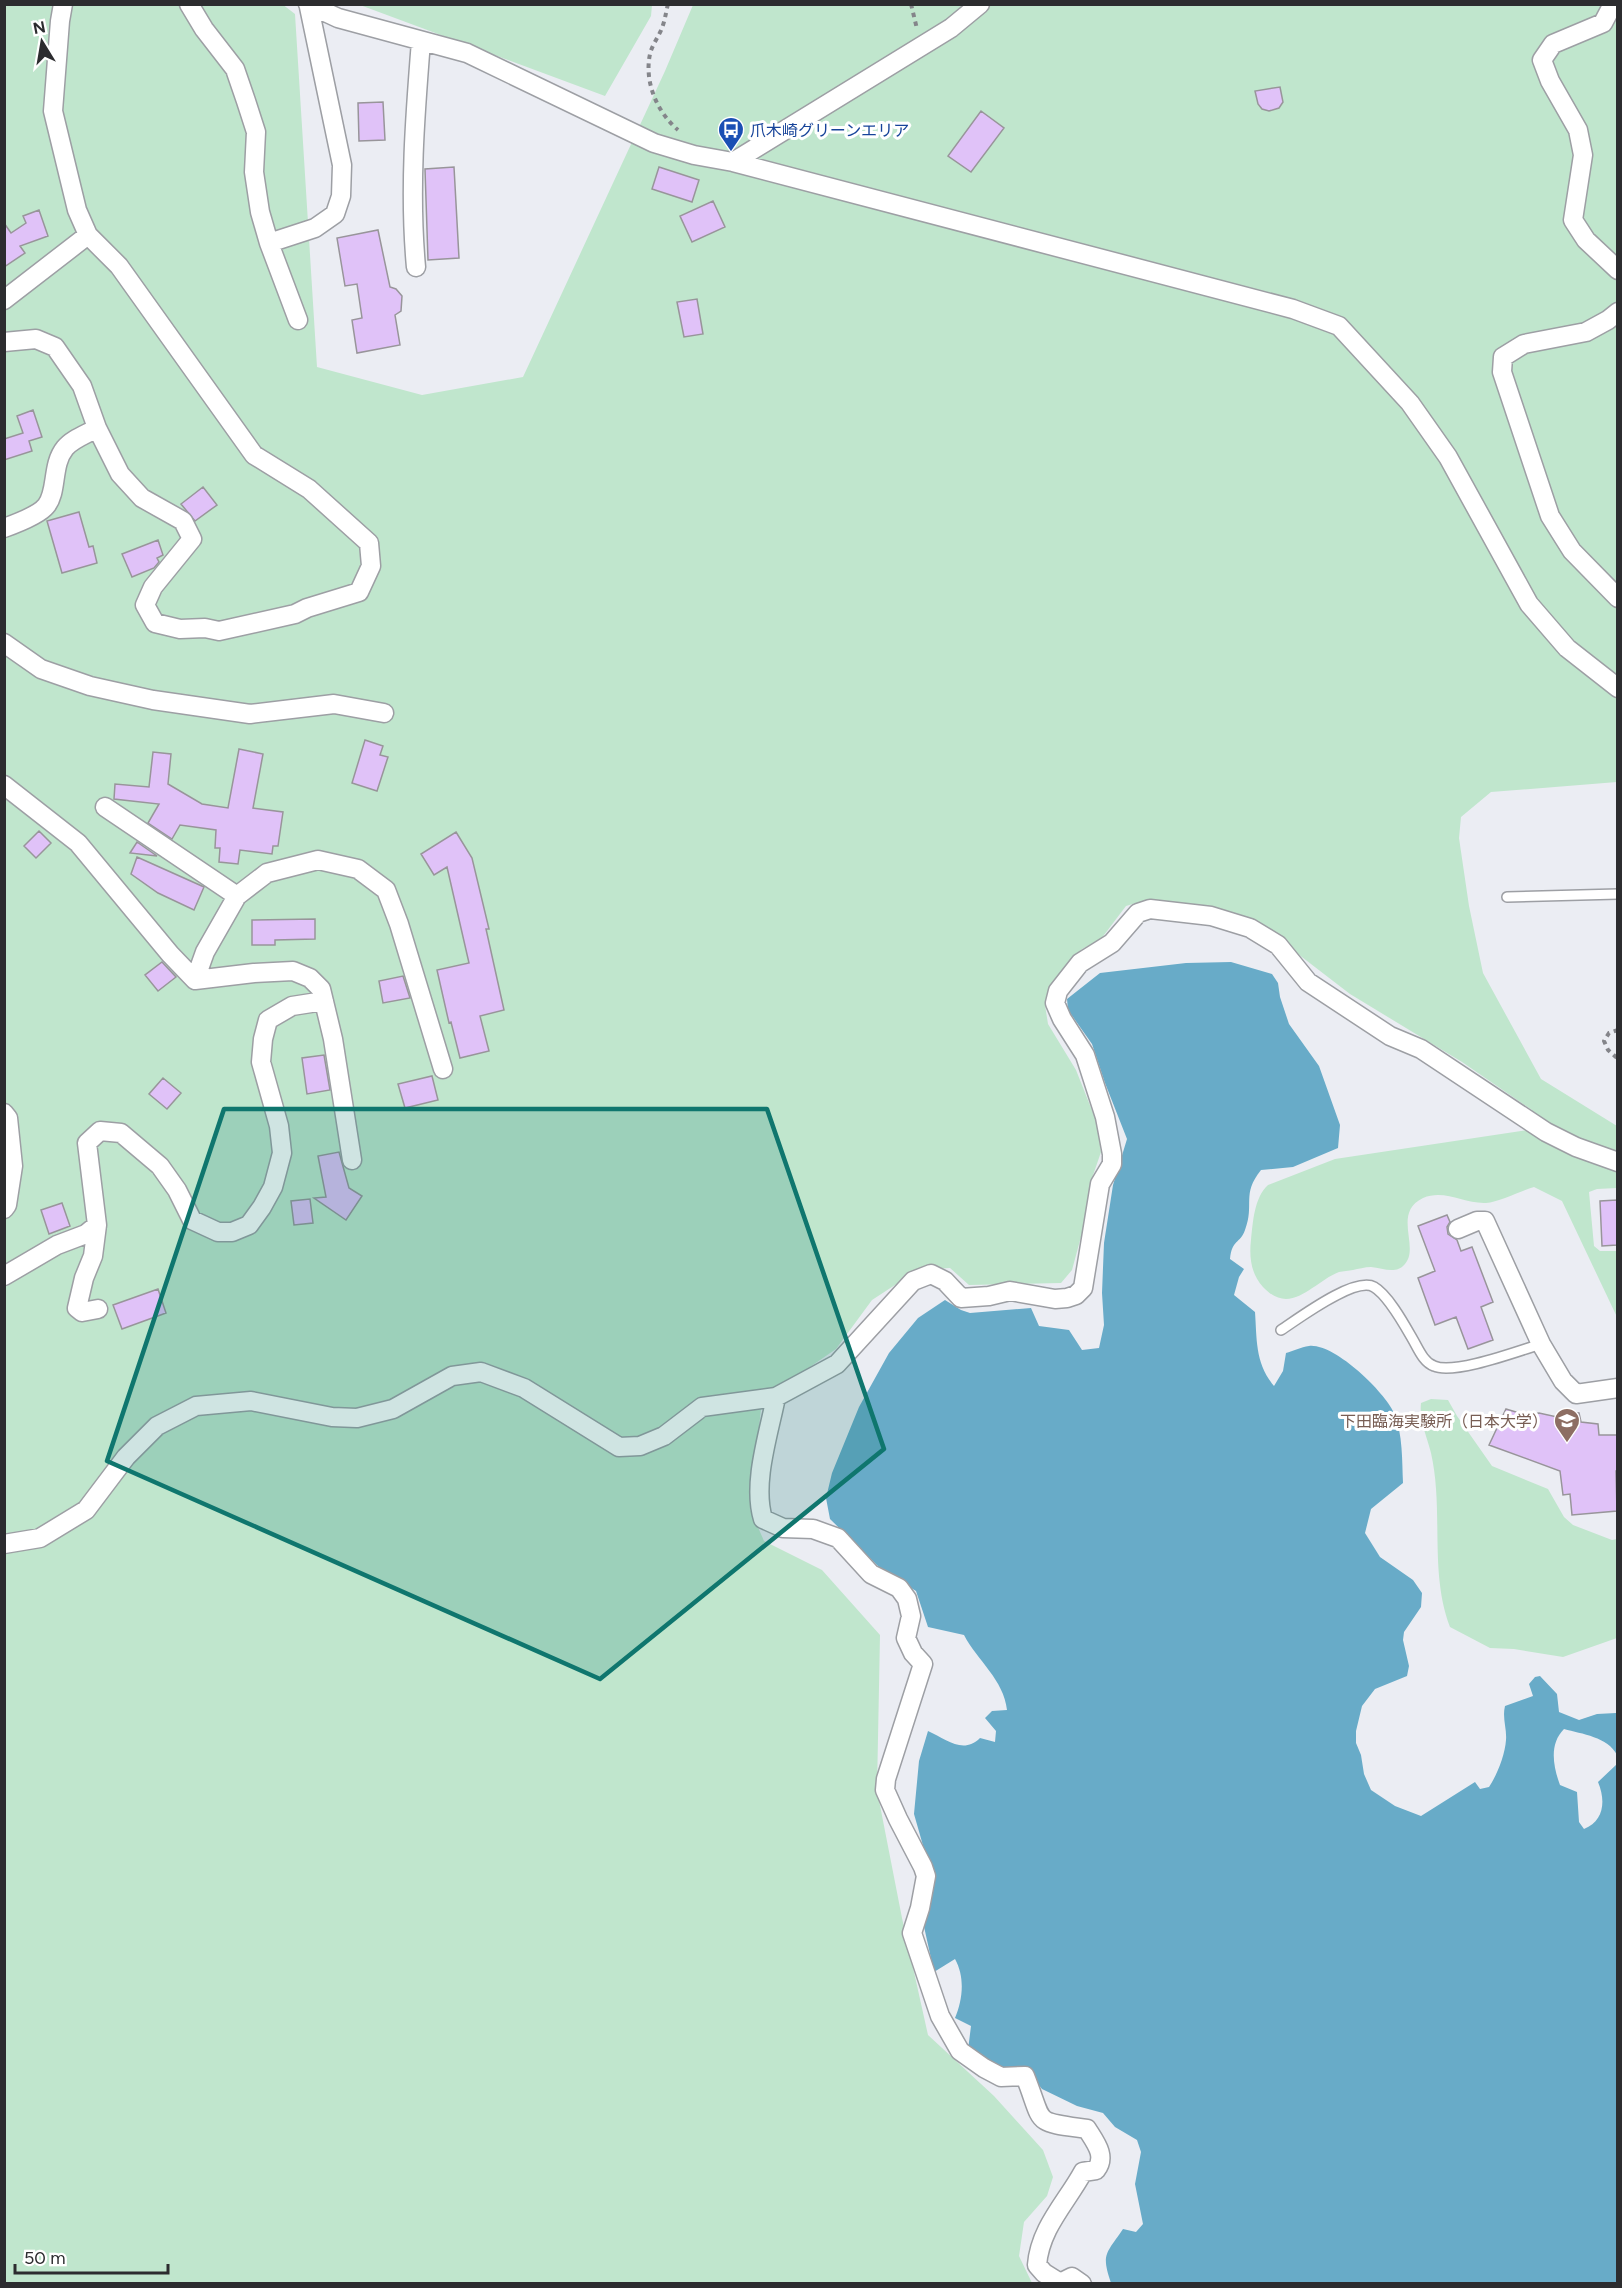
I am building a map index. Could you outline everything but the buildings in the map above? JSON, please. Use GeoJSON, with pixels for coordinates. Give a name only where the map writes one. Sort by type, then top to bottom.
{"type":"FeatureCollection","features":[{"type":"Feature","properties":{"kind":"street"},"geometry":{"type":"LineString","coordinates":[[4,342],[36,339],[55,346],[82,386],[97,429],[120,474],[142,498],[183,521],[192,539],[153,587],[145,605],[155,623],[180,629],[205,628],[219,631],[295,614],[359,592],[371,567],[369,543],[309,489],[255,455],[119,266],[88,235],[77,210],[53,111],[63,4]]}},
{"type":"Feature","properties":{"kind":"street"},"geometry":{"type":"LineString","coordinates":[[189,4],[204,29],[235,69],[256,132],[254,172],[260,212],[298,320]]}},
{"type":"Feature","properties":{"kind":"street"},"geometry":{"type":"LineString","coordinates":[[733,162],[951,28],[980,4]]}},
{"type":"Feature","properties":{"kind":"street"},"geometry":{"type":"LineString","coordinates":[[1613,4],[1603,23],[1553,44],[1542,60],[1550,81],[1578,130],[1583,155],[1573,220],[1586,240],[1617,270]]}},
{"type":"Feature","properties":{"kind":"street"},"geometry":{"type":"LineString","coordinates":[[269,243],[315,228],[335,214],[341,196],[342,165],[309,6]]}},
{"type":"Feature","properties":{"kind":"street"},"geometry":{"type":"LineString","coordinates":[[309,6],[338,18],[467,54],[654,142],[694,155],[733,162],[1293,309],[1339,326],[1410,403],[1448,457],[1528,604],[1567,648],[1617,688]]}},
{"type":"Feature","properties":{"kind":"street"},"geometry":{"type":"LineString","coordinates":[[416,267],[413,236],[414,165],[420,41]]}},
{"type":"Feature","properties":{"kind":"street"},"geometry":{"type":"LineString","coordinates":[[4,300],[88,235]]}},
{"type":"Feature","properties":{"kind":"street"},"geometry":{"type":"LineString","coordinates":[[1617,312],[1608,320],[1586,332],[1524,344],[1503,357],[1502,372],[1550,516],[1572,551],[1617,598]]}},
{"type":"Feature","properties":{"kind":"street"},"geometry":{"type":"LineString","coordinates":[[4,528],[21,522],[46,506],[52,491],[57,459],[67,446],[97,429]]}},
{"type":"Feature","properties":{"kind":"street"},"geometry":{"type":"LineString","coordinates":[[4,643],[40,669],[90,686],[153,700],[250,714],[334,704],[384,713]]}},
{"type":"Feature","properties":{"kind":"street"},"geometry":{"type":"LineString","coordinates":[[4,785],[78,843],[170,954],[195,980]]}},
{"type":"Feature","properties":{"kind":"street"},"geometry":{"type":"LineString","coordinates":[[105,807],[237,896]]}},
{"type":"Feature","properties":{"kind":"street"},"geometry":{"type":"LineString","coordinates":[[195,980],[205,952],[237,896],[267,873],[318,860],[358,869],[386,890],[399,924],[443,1069]]}},
{"type":"Feature","properties":{"kind":"street"},"geometry":{"type":"LineString","coordinates":[[4,1544],[40,1538],[86,1510],[126,1457],[157,1426],[196,1406],[251,1401],[332,1417],[357,1418],[393,1409],[452,1376],[482,1372],[524,1388],[619,1447],[640,1446],[663,1436],[702,1407],[776,1396],[837,1364],[895,1299],[913,1281],[922,1276],[931,1274],[945,1281],[961,1298],[989,1296],[1010,1291],[1055,1299],[1076,1295],[1083,1288],[1100,1184],[1112,1164],[1112,1154],[1105,1117],[1085,1055],[1055,1003],[1058,991],[1080,963],[1112,943],[1138,913],[1150,909],[1211,916],[1250,928],[1278,945],[1308,982],[1390,1036],[1421,1049],[1546,1132],[1576,1147],[1617,1162]]}},
{"type":"Feature","properties":{"kind":"street"},"geometry":{"type":"LineString","coordinates":[[195,980],[293,971],[310,978],[321,990],[333,1039],[352,1160]]}},
{"type":"Feature","properties":{"kind":"street"},"geometry":{"type":"LineString","coordinates":[[98,1310],[82,1312],[77,1308],[84,1278],[93,1256],[97,1225],[87,1143],[100,1131],[121,1133],[160,1166],[177,1190],[192,1220],[218,1232],[232,1232],[249,1226],[273,1187],[282,1153],[279,1126],[261,1062],[263,1039],[268,1020],[292,1006],[324,1001]]}},
{"type":"Feature","properties":{"kind":"street"},"geometry":{"type":"LineString","coordinates":[[4,1113],[8,1118],[13,1166],[7,1204],[4,1209]]}},
{"type":"Feature","properties":{"kind":"street"},"geometry":{"type":"LineString","coordinates":[[1458,1230],[1477,1221],[1485,1221],[1540,1344],[1563,1381],[1576,1394],[1617,1388]]}},
{"type":"Feature","properties":{"kind":"street"},"geometry":{"type":"LineString","coordinates":[[4,1276],[57,1245],[86,1234],[97,1225]]}},
{"type":"Feature","properties":{"kind":"street"},"geometry":{"type":"LineString","coordinates":[[776,1396],[759,1485],[763,1519],[783,1528],[813,1529],[838,1538],[871,1574],[899,1588],[907,1599],[911,1616],[906,1638],[913,1653],[923,1664],[886,1779],[885,1790],[926,1876],[920,1908],[912,1933],[940,2016],[960,2051],[1001,2077],[1025,2076],[1038,2116],[1047,2123],[1087,2129],[1100,2151],[1101,2164],[1096,2170],[1083,2172],[1072,2192],[1056,2213],[1044,2236],[1038,2255],[1037,2265],[1044,2273],[1060,2283],[1072,2277],[1082,2283]]}},
{"type":"Feature","properties":{"kind":"lane"},"geometry":{"type":"LineString","coordinates":[[1507,897],[1617,894]]}},
{"type":"Feature","properties":{"kind":"lane"},"geometry":{"type":"LineString","coordinates":[[1281,1330],[1340,1293],[1359,1285],[1370,1285],[1382,1294],[1400,1318],[1426,1361],[1435,1367],[1451,1369],[1540,1344]]}},
{"type":"Feature","properties":{"kind":"path"},"geometry":{"type":"LineString","coordinates":[[668,4],[663,26],[650,52],[648,73],[655,99],[667,120],[680,131]]}},
{"type":"Feature","properties":{"kind":"path"},"geometry":{"type":"LineString","coordinates":[[1617,1030],[1609,1034],[1604,1041],[1608,1050],[1617,1059]]}},
{"type":"Feature","properties":{"kind":"highlighted area"},"geometry":{"type":"Polygon","coordinates":[[[224,1109],[767,1109],[884,1449],[600,1679],[107,1461],[224,1109]]]}},
{"type":"Feature","properties":{"kind":"green space"},"geometry":{"type":"Polygon","coordinates":[[[282,4],[295,14],[317,367],[422,395],[523,377],[665,71],[693,5],[1617,5],[1617,782],[1491,792],[1461,817],[1459,838],[1469,906],[1483,973],[1541,1079],[1617,1126],[1617,1188],[1597,1189],[1589,1192],[1594,1246],[1600,1251],[1617,1251],[1617,1317],[1562,1201],[1534,1187],[1486,1203],[1439,1195],[1423,1198],[1414,1204],[1409,1212],[1409,1257],[1398,1269],[1369,1267],[1339,1272],[1292,1298],[1283,1299],[1263,1287],[1253,1271],[1250,1246],[1257,1203],[1268,1185],[1335,1159],[1528,1130],[1534,1123],[1532,1110],[1462,1062],[1350,994],[1263,927],[1237,914],[1167,902],[1136,903],[1126,906],[1101,939],[1082,949],[1067,965],[1045,1005],[1048,1024],[1076,1070],[1097,1123],[1101,1152],[1090,1184],[1085,1222],[1072,1270],[1061,1283],[969,1285],[950,1268],[918,1270],[872,1300],[836,1349],[762,1400],[750,1509],[764,1541],[822,1570],[880,1635],[877,1790],[928,2035],[994,2096],[1043,2150],[1053,2177],[1047,2196],[1024,2222],[1019,2256],[1032,2283],[5,2284],[5,5],[282,4]]]}},
{"type":"Feature","properties":{"kind":"green space"},"geometry":{"type":"Polygon","coordinates":[[[360,5],[652,5],[651,16],[605,96],[360,5]]]}},
{"type":"Feature","properties":{"kind":"green space"},"geometry":{"type":"Polygon","coordinates":[[[1431,1399],[1448,1400],[1492,1466],[1548,1489],[1564,1517],[1573,1525],[1612,1540],[1617,1539],[1617,1638],[1563,1657],[1514,1649],[1490,1648],[1450,1627],[1440,1585],[1435,1475],[1421,1416],[1421,1403],[1431,1399]]]}},
{"type":"Feature","properties":{"kind":"water"},"geometry":{"type":"Polygon","coordinates":[[[1231,962],[1272,974],[1278,983],[1289,1024],[1319,1066],[1340,1125],[1338,1148],[1293,1167],[1261,1170],[1255,1179],[1251,1186],[1248,1221],[1231,1253],[1230,1259],[1244,1269],[1234,1295],[1255,1312],[1260,1360],[1274,1386],[1283,1371],[1286,1353],[1309,1346],[1319,1347],[1344,1360],[1369,1381],[1389,1404],[1399,1430],[1403,1483],[1371,1509],[1365,1533],[1380,1557],[1413,1580],[1422,1593],[1421,1607],[1404,1632],[1403,1640],[1409,1666],[1407,1676],[1375,1689],[1362,1706],[1356,1731],[1356,1743],[1361,1755],[1364,1774],[1371,1790],[1395,1806],[1421,1816],[1475,1782],[1480,1789],[1489,1787],[1500,1765],[1505,1746],[1505,1706],[1533,1696],[1529,1684],[1535,1677],[1540,1676],[1557,1694],[1559,1712],[1579,1720],[1617,1711],[1617,1755],[1601,1740],[1564,1729],[1556,1741],[1554,1756],[1560,1785],[1577,1792],[1579,1822],[1584,1829],[1596,1821],[1602,1810],[1601,1789],[1598,1782],[1617,1764],[1617,2283],[1111,2283],[1106,2266],[1109,2249],[1123,2229],[1136,2232],[1143,2224],[1135,2184],[1141,2152],[1137,2140],[1115,2127],[1103,2113],[1077,2106],[1042,2089],[1030,2074],[999,2071],[968,2050],[971,2026],[955,2018],[960,2003],[962,1981],[955,1959],[934,1972],[923,1922],[934,1884],[914,1814],[919,1761],[928,1731],[954,1744],[967,1745],[980,1738],[995,1742],[996,1731],[985,1718],[992,1711],[1007,1710],[1005,1699],[996,1680],[964,1635],[928,1627],[916,1591],[882,1570],[830,1519],[826,1498],[832,1473],[859,1407],[889,1353],[918,1318],[945,1300],[970,1313],[1031,1308],[1039,1326],[1069,1330],[1082,1350],[1099,1348],[1104,1325],[1102,1293],[1104,1243],[1113,1185],[1127,1139],[1092,1044],[1068,1010],[1067,999],[1100,973],[1186,963],[1231,962]]]}},
{"type":"Feature","properties":{"kind":"place","name":"爪木崎グリーンエリア"},"geometry":{"type":"Point","coordinates":[731,153]}},
{"type":"Feature","properties":{"kind":"place","name":"下田臨海実験所（日本大学）"},"geometry":{"type":"Point","coordinates":[1567,1444]}}]}
